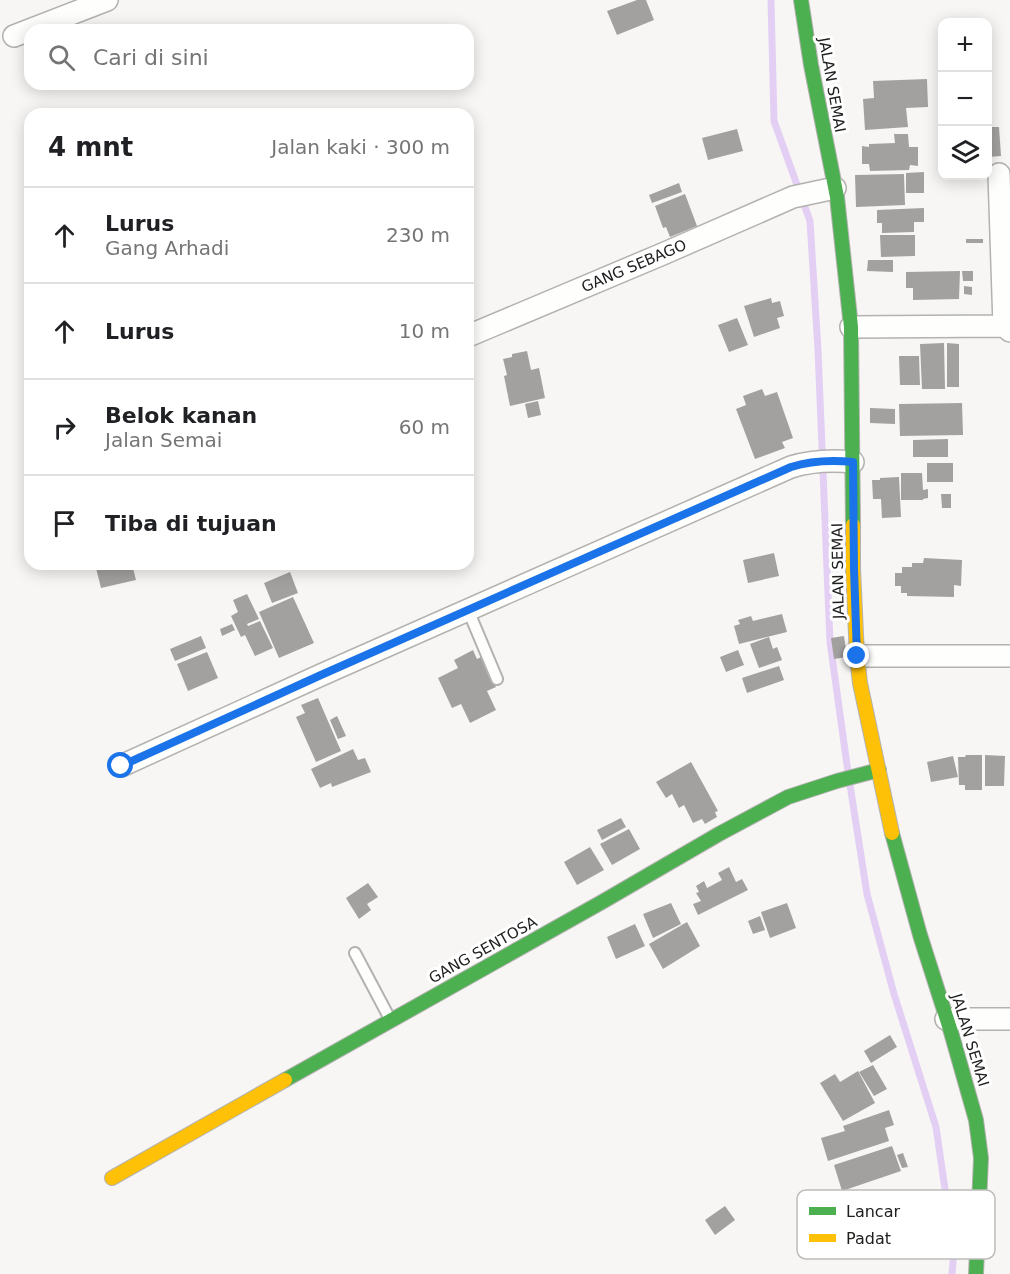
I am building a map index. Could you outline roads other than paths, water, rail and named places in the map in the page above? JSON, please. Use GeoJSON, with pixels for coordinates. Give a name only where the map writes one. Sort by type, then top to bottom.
{"type":"FeatureCollection","features":[{"type":"Feature","properties":{"kind":"street"},"geometry":{"type":"LineString","coordinates":[[45,24],[106,0]]}},
{"type":"Feature","properties":{"kind":"street","name":"JALAN SEMAI"},"geometry":{"type":"LineString","coordinates":[[801,0],[811,65],[817,192],[844,256],[851,327],[848,462],[860,683],[889,822],[976,1120],[981,1158],[980,1190]]}},
{"type":"Feature","properties":{"kind":"street"},"geometry":{"type":"LineString","coordinates":[[14,36],[24,32]]}},
{"type":"Feature","properties":{"kind":"street"},"geometry":{"type":"LineString","coordinates":[[851,327],[1007,329],[999,174]]}},
{"type":"Feature","properties":{"kind":"street","name":"GANG SEBAGO"},"geometry":{"type":"LineString","coordinates":[[474,334],[817,192]]}},
{"type":"Feature","properties":{"kind":"street"},"geometry":{"type":"LineString","coordinates":[[121,766],[791,467],[848,462]]}},
{"type":"Feature","properties":{"kind":"street"},"geometry":{"type":"LineString","coordinates":[[857,656],[1010,656]]}},
{"type":"Feature","properties":{"kind":"street","name":"GANG SENTOSA"},"geometry":{"type":"LineString","coordinates":[[112,1178],[788,797],[879,770]]}},
{"type":"Feature","properties":{"kind":"street"},"geometry":{"type":"LineString","coordinates":[[946,1019],[1010,1019]]}},
{"type":"Feature","properties":{"kind":"street","name":"JALAN SEMAI"},"geometry":{"type":"LineString","coordinates":[[976,1274],[977,1259]]}},
{"type":"Feature","properties":{"kind":"lane"},"geometry":{"type":"LineString","coordinates":[[468,610],[497,679]]}},
{"type":"Feature","properties":{"kind":"lane"},"geometry":{"type":"LineString","coordinates":[[355,953],[391,1021]]}},
{"type":"Feature","properties":{"kind":"waterway"},"geometry":{"type":"LineString","coordinates":[[771,0],[774,121],[810,221],[818,350],[830,642],[848,772]]}},
{"type":"Feature","properties":{"kind":"waterway"},"geometry":{"type":"LineString","coordinates":[[850,785],[867,894],[894,994],[936,1127],[945,1190]]}},
{"type":"Feature","properties":{"kind":"waterway"},"geometry":{"type":"LineString","coordinates":[[952,1274],[953,1259]]}}]}
